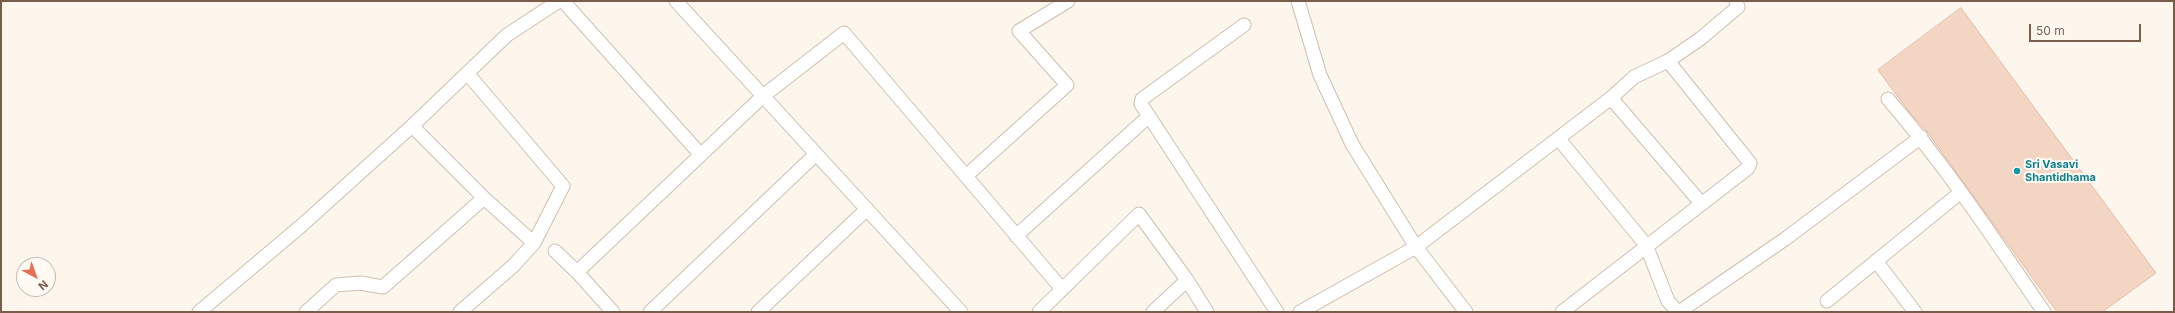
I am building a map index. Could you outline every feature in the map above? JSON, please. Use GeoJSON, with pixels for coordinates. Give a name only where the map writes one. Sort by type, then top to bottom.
{"type":"FeatureCollection","features":[{"type":"Feature","properties":{"kind":"street"},"geometry":{"type":"LineString","coordinates":[[198,312],[300,226],[412,126],[507,36],[559,1]]}},
{"type":"Feature","properties":{"kind":"street"},"geometry":{"type":"LineString","coordinates":[[563,1],[701,155]]}},
{"type":"Feature","properties":{"kind":"street"},"geometry":{"type":"LineString","coordinates":[[676,1],[961,312]]}},
{"type":"Feature","properties":{"kind":"street"},"geometry":{"type":"LineString","coordinates":[[966,176],[1068,85],[1019,31],[1068,1]]}},
{"type":"Feature","properties":{"kind":"street"},"geometry":{"type":"LineString","coordinates":[[1298,1],[1320,75],[1352,144],[1416,247],[1466,312]]}},
{"type":"Feature","properties":{"kind":"street"},"geometry":{"type":"LineString","coordinates":[[1300,312],[1416,247],[1611,98],[1634,77],[1668,61],[1700,39],[1738,7],[1736,1]]}},
{"type":"Feature","properties":{"kind":"street"},"geometry":{"type":"LineString","coordinates":[[1244,24],[1142,99],[1140,104],[1277,312]]}},
{"type":"Feature","properties":{"kind":"street"},"geometry":{"type":"LineString","coordinates":[[577,272],[763,96],[844,33],[1062,289]]}},
{"type":"Feature","properties":{"kind":"street"},"geometry":{"type":"LineString","coordinates":[[1562,312],[1646,245],[1748,168],[1750,163],[1668,61]]}},
{"type":"Feature","properties":{"kind":"street"},"geometry":{"type":"LineString","coordinates":[[460,312],[513,266],[534,243],[563,186],[467,73]]}},
{"type":"Feature","properties":{"kind":"street"},"geometry":{"type":"LineString","coordinates":[[1611,98],[1701,203]]}},
{"type":"Feature","properties":{"kind":"street"},"geometry":{"type":"LineString","coordinates":[[1888,99],[1921,137],[2044,312]]}},
{"type":"Feature","properties":{"kind":"street"},"geometry":{"type":"LineString","coordinates":[[1016,236],[1148,117]]}},
{"type":"Feature","properties":{"kind":"street"},"geometry":{"type":"LineString","coordinates":[[412,126],[484,198],[534,243]]}},
{"type":"Feature","properties":{"kind":"street"},"geometry":{"type":"LineString","coordinates":[[1558,138],[1646,245],[1668,301],[1678,312],[1785,239],[1921,137]]}},
{"type":"Feature","properties":{"kind":"street"},"geometry":{"type":"LineString","coordinates":[[650,312],[816,154]]}},
{"type":"Feature","properties":{"kind":"street"},"geometry":{"type":"LineString","coordinates":[[1827,301],[1961,192]]}},
{"type":"Feature","properties":{"kind":"street"},"geometry":{"type":"LineString","coordinates":[[306,312],[336,285],[360,282],[383,287],[484,198]]}},
{"type":"Feature","properties":{"kind":"street"},"geometry":{"type":"LineString","coordinates":[[761,311],[867,209]]}},
{"type":"Feature","properties":{"kind":"street"},"geometry":{"type":"LineString","coordinates":[[1039,312],[1139,214],[1187,280],[1207,312]]}},
{"type":"Feature","properties":{"kind":"street"},"geometry":{"type":"LineString","coordinates":[[555,251],[577,272],[613,312]]}},
{"type":"Feature","properties":{"kind":"street"},"geometry":{"type":"LineString","coordinates":[[1876,261],[1915,312]]}},
{"type":"Feature","properties":{"kind":"street"},"geometry":{"type":"LineString","coordinates":[[1153,312],[1187,280]]}},
{"type":"Feature","properties":{"kind":"building","name":"Sri Vasavi Shantidhama"},"geometry":{"type":"Polygon","coordinates":[[[1961,8],[2156,273],[2102,312],[2057,312],[1928,133],[1910,113],[1878,70],[1961,8]]]}},
{"type":"Feature","properties":{"kind":"place","name":"Sri Vasavi Shantidhama"},"geometry":{"type":"Point","coordinates":[2017,171]}}]}
